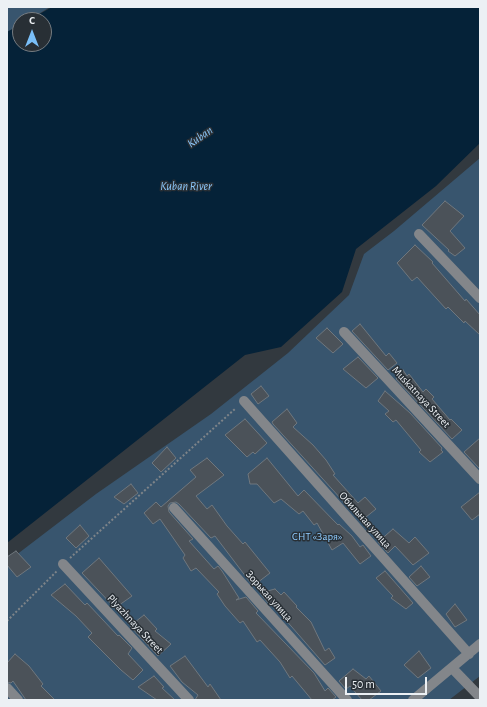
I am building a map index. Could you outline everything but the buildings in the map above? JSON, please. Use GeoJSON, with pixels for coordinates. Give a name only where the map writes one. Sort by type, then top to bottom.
{"type":"FeatureCollection","features":[{"type":"Feature","properties":{"kind":"street"},"geometry":{"type":"LineString","coordinates":[[419,234],[480,298]]}},
{"type":"Feature","properties":{"kind":"street","name":"Muskatnaya Street"},"geometry":{"type":"LineString","coordinates":[[344,332],[480,479]]}},
{"type":"Feature","properties":{"kind":"street","name":"Обильная улица"},"geometry":{"type":"LineString","coordinates":[[244,402],[469,654]]}},
{"type":"Feature","properties":{"kind":"street","name":"Зорькая улица"},"geometry":{"type":"LineString","coordinates":[[174,508],[347,700]]}},
{"type":"Feature","properties":{"kind":"street","name":"Plyazhnaya Street"},"geometry":{"type":"LineString","coordinates":[[63,564],[189,700]]}},
{"type":"Feature","properties":{"kind":"street"},"geometry":{"type":"LineString","coordinates":[[413,700],[480,644]]}},
{"type":"Feature","properties":{"kind":"street"},"geometry":{"type":"LineString","coordinates":[[452,668],[480,697]]}},
{"type":"Feature","properties":{"kind":"street"},"geometry":{"type":"LineString","coordinates":[[7,688],[18,700]]}},
{"type":"Feature","properties":{"kind":"path"},"geometry":{"type":"LineString","coordinates":[[7,621],[63,564],[244,402]]}},
{"type":"Feature","properties":{"kind":"green space"},"geometry":{"type":"Polygon","coordinates":[[[7,7],[50,7],[42,12],[12,12],[12,29],[7,32],[7,7]]]}},
{"type":"Feature","properties":{"kind":"green space","name":"СНТ «Заря»"},"geometry":{"type":"Polygon","coordinates":[[[480,158],[480,676],[449,700],[7,700],[7,562],[96,494],[211,414],[288,353],[349,295],[364,254],[394,231],[480,158]]]}},
{"type":"Feature","properties":{"kind":"water","name":"Kuban River"},"geometry":{"type":"Polygon","coordinates":[[[52,7],[480,7],[480,143],[436,186],[356,249],[342,292],[281,347],[245,355],[7,543],[7,32],[12,29],[12,52],[52,52],[52,12],[43,12],[52,7]]]}},
{"type":"Feature","properties":{"kind":"water label","name":"Kuban"},"geometry":{"type":"Point","coordinates":[200,137]}}]}
